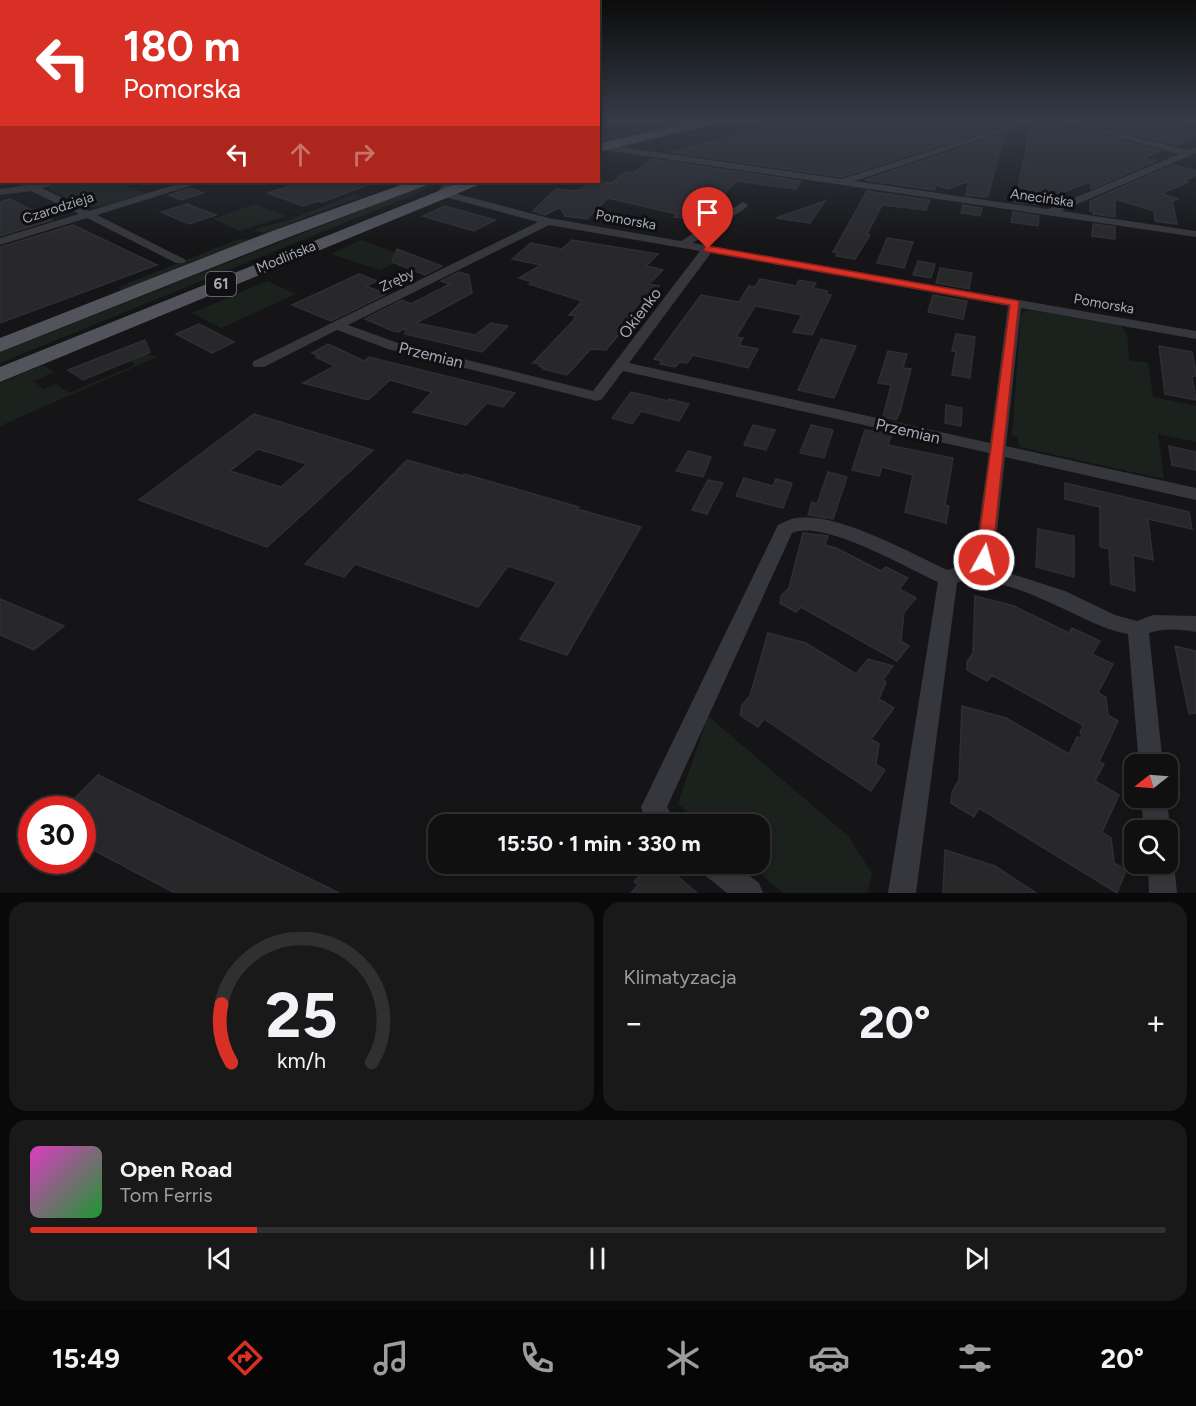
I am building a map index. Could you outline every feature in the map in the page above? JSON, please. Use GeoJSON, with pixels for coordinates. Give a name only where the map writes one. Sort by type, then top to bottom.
{"type":"FeatureCollection","features":[{"type":"Feature","properties":{"kind":"main road","name":"Modlińska"},"geometry":{"type":"LineString","coordinates":[[0,346],[278,235],[419,183]]}},
{"type":"Feature","properties":{"kind":"main road","name":"Modlińska"},"geometry":{"type":"LineString","coordinates":[[0,375],[447,187],[468,183]]}},
{"type":"Feature","properties":{"kind":"street","name":"Anecińska"},"geometry":{"type":"LineString","coordinates":[[718,163],[841,183],[1196,234]]}},
{"type":"Feature","properties":{"kind":"street"},"geometry":{"type":"LineString","coordinates":[[841,183],[903,163]]}},
{"type":"Feature","properties":{"kind":"street"},"geometry":{"type":"LineString","coordinates":[[1048,213],[1168,163]]}},
{"type":"Feature","properties":{"kind":"street"},"geometry":{"type":"LineString","coordinates":[[0,192],[34,188],[52,183]]}},
{"type":"Feature","properties":{"kind":"street","name":"Czarodzieja"},"geometry":{"type":"LineString","coordinates":[[0,242],[190,183]]}},
{"type":"Feature","properties":{"kind":"street","name":"Pomorska"},"geometry":{"type":"LineString","coordinates":[[447,187],[549,221],[1196,335]]}},
{"type":"Feature","properties":{"kind":"street"},"geometry":{"type":"LineString","coordinates":[[34,188],[180,260]]}},
{"type":"Feature","properties":{"kind":"street"},"geometry":{"type":"LineString","coordinates":[[683,245],[743,205]]}},
{"type":"Feature","properties":{"kind":"street","name":"Zręby"},"geometry":{"type":"LineString","coordinates":[[259,364],[549,221]]}},
{"type":"Feature","properties":{"kind":"street","name":"Okienko"},"geometry":{"type":"LineString","coordinates":[[597,396],[708,249]]}},
{"type":"Feature","properties":{"kind":"street"},"geometry":{"type":"LineString","coordinates":[[984,560],[1015,303]]}},
{"type":"Feature","properties":{"kind":"street","name":"Przemian"},"geometry":{"type":"LineString","coordinates":[[338,326],[393,346],[597,396]]}},
{"type":"Feature","properties":{"kind":"street","name":"Przemian"},"geometry":{"type":"LineString","coordinates":[[621,366],[1196,494]]}},
{"type":"Feature","properties":{"kind":"street"},"geometry":{"type":"LineString","coordinates":[[655,814],[654,807],[784,529],[789,524],[801,521],[823,524],[860,538],[948,579]]}},
{"type":"Feature","properties":{"kind":"street"},"geometry":{"type":"LineString","coordinates":[[902,893],[948,579],[957,573],[971,570],[983,572],[1058,596],[1109,621],[1138,629],[1153,623],[1196,624]]}},
{"type":"Feature","properties":{"kind":"street"},"geometry":{"type":"LineString","coordinates":[[1138,629],[1150,754]]}},
{"type":"Feature","properties":{"kind":"street"},"geometry":{"type":"LineString","coordinates":[[725,874],[749,893]]}},
{"type":"Feature","properties":{"kind":"street"},"geometry":{"type":"LineString","coordinates":[[1162,874],[1163,893]]}},
{"type":"Feature","properties":{"kind":"shaded area"},"geometry":{"type":"Polygon","coordinates":[[[120,183],[146,193],[105,206],[90,207],[48,189],[52,185],[120,183]]]}},
{"type":"Feature","properties":{"kind":"shaded area"},"geometry":{"type":"Polygon","coordinates":[[[430,183],[443,183],[0,363],[0,352],[430,183]]]}},
{"type":"Feature","properties":{"kind":"shaded area"},"geometry":{"type":"Polygon","coordinates":[[[355,194],[362,196],[265,233],[254,231],[286,221],[355,194]]]}},
{"type":"Feature","properties":{"kind":"shaded area"},"geometry":{"type":"Polygon","coordinates":[[[255,204],[286,216],[240,231],[213,219],[255,204]]]}},
{"type":"Feature","properties":{"kind":"shaded area"},"geometry":{"type":"Polygon","coordinates":[[[256,238],[0,338],[120,291],[119,287],[236,240],[256,238]]]}},
{"type":"Feature","properties":{"kind":"shaded area"},"geometry":{"type":"Polygon","coordinates":[[[361,240],[408,257],[380,270],[331,254],[361,240]]]}},
{"type":"Feature","properties":{"kind":"shaded area"},"geometry":{"type":"Polygon","coordinates":[[[267,281],[296,294],[221,328],[192,313],[267,281]]]}},
{"type":"Feature","properties":{"kind":"shaded area"},"geometry":{"type":"Polygon","coordinates":[[[1025,311],[1121,326],[1127,333],[1129,360],[1148,363],[1153,397],[1196,406],[1196,442],[1158,434],[1164,479],[1020,447],[1017,437],[1012,436],[1021,314],[1025,311]]]}},
{"type":"Feature","properties":{"kind":"shaded area"},"geometry":{"type":"Polygon","coordinates":[[[146,354],[157,357],[0,426],[0,383],[43,365],[54,372],[33,381],[44,389],[56,384],[69,393],[135,365],[130,360],[146,354]]]}},
{"type":"Feature","properties":{"kind":"shaded area"},"geometry":{"type":"Polygon","coordinates":[[[708,716],[847,835],[872,873],[867,893],[783,893],[761,874],[770,874],[770,814],[690,814],[678,804],[708,716]]]}},
{"type":"Feature","properties":{"kind":"building"},"geometry":{"type":"Polygon","coordinates":[[[647,163],[676,163],[801,181],[796,189],[736,181],[701,219],[695,220],[674,217],[677,214],[608,198],[587,219],[565,216],[560,207],[545,215],[533,211],[556,189],[578,191],[590,183],[612,183],[625,172],[634,173],[647,163]]]}},
{"type":"Feature","properties":{"kind":"building"},"geometry":{"type":"Polygon","coordinates":[[[743,163],[887,163],[842,177],[743,163]]]}},
{"type":"Feature","properties":{"kind":"building"},"geometry":{"type":"Polygon","coordinates":[[[917,163],[997,163],[988,196],[984,197],[966,195],[969,181],[948,189],[936,185],[934,190],[865,180],[917,163]]]}},
{"type":"Feature","properties":{"kind":"building"},"geometry":{"type":"Polygon","coordinates":[[[1023,163],[1152,163],[1091,189],[1091,181],[1040,202],[1039,205],[1015,202],[1023,163]]]}},
{"type":"Feature","properties":{"kind":"building"},"geometry":{"type":"Polygon","coordinates":[[[1173,165],[1196,171],[1196,175],[1184,181],[1188,182],[1161,194],[1178,199],[1172,201],[1177,224],[1155,221],[1154,211],[1115,199],[1115,217],[1093,214],[1094,211],[1090,211],[1090,201],[1173,165]]]}},
{"type":"Feature","properties":{"kind":"building"},"geometry":{"type":"Polygon","coordinates":[[[299,183],[373,183],[322,202],[317,201],[303,206],[268,193],[299,183]]]}},
{"type":"Feature","properties":{"kind":"building"},"geometry":{"type":"Polygon","coordinates":[[[190,188],[203,193],[181,200],[169,195],[190,188]]]}},
{"type":"Feature","properties":{"kind":"building"},"geometry":{"type":"Polygon","coordinates":[[[867,191],[930,200],[926,210],[882,205],[867,234],[870,235],[855,259],[836,256],[838,253],[833,252],[867,191]]]}},
{"type":"Feature","properties":{"kind":"building"},"geometry":{"type":"Polygon","coordinates":[[[10,199],[52,220],[0,236],[0,202],[10,199]]]}},
{"type":"Feature","properties":{"kind":"building"},"geometry":{"type":"Polygon","coordinates":[[[825,201],[810,223],[776,218],[825,201]]]}},
{"type":"Feature","properties":{"kind":"building"},"geometry":{"type":"Polygon","coordinates":[[[187,204],[216,215],[189,224],[161,212],[187,204]]]}},
{"type":"Feature","properties":{"kind":"building"},"geometry":{"type":"Polygon","coordinates":[[[963,205],[982,208],[980,216],[961,213],[963,205]]]}},
{"type":"Feature","properties":{"kind":"building"},"geometry":{"type":"Polygon","coordinates":[[[445,206],[495,220],[474,231],[423,216],[445,206]]]}},
{"type":"Feature","properties":{"kind":"building"},"geometry":{"type":"Polygon","coordinates":[[[1013,212],[1039,216],[1038,226],[1011,222],[1013,212]]]}},
{"type":"Feature","properties":{"kind":"building"},"geometry":{"type":"Polygon","coordinates":[[[1093,224],[1115,227],[1115,239],[1092,236],[1093,224]]]}},
{"type":"Feature","properties":{"kind":"building"},"geometry":{"type":"Polygon","coordinates":[[[73,225],[157,265],[0,323],[0,247],[73,225]]]}},
{"type":"Feature","properties":{"kind":"building"},"geometry":{"type":"Polygon","coordinates":[[[887,238],[913,242],[904,268],[877,263],[887,238]]]}},
{"type":"Feature","properties":{"kind":"building"},"geometry":{"type":"Polygon","coordinates":[[[572,240],[658,254],[646,266],[663,270],[649,284],[659,286],[606,350],[591,349],[567,375],[543,369],[545,368],[539,366],[541,364],[533,363],[573,321],[576,316],[569,315],[582,301],[529,284],[532,282],[519,278],[541,265],[512,259],[531,243],[562,249],[572,240]]]}},
{"type":"Feature","properties":{"kind":"building"},"geometry":{"type":"Polygon","coordinates":[[[397,249],[442,266],[425,275],[392,262],[397,249]]]}},
{"type":"Feature","properties":{"kind":"building"},"geometry":{"type":"Polygon","coordinates":[[[918,261],[935,264],[931,278],[913,275],[918,261]]]}},
{"type":"Feature","properties":{"kind":"building"},"geometry":{"type":"Polygon","coordinates":[[[940,268],[972,273],[969,289],[936,283],[940,268]]]}},
{"type":"Feature","properties":{"kind":"building"},"geometry":{"type":"Polygon","coordinates":[[[459,272],[469,275],[472,293],[416,323],[475,335],[491,323],[508,326],[482,352],[405,334],[406,328],[398,332],[393,331],[365,319],[402,300],[411,304],[450,284],[441,281],[459,272]]]}},
{"type":"Feature","properties":{"kind":"building"},"geometry":{"type":"Polygon","coordinates":[[[359,274],[377,281],[366,286],[386,294],[331,321],[292,305],[359,274]]]}},
{"type":"Feature","properties":{"kind":"building"},"geometry":{"type":"Polygon","coordinates":[[[760,279],[796,286],[799,280],[816,283],[813,288],[827,291],[826,294],[831,295],[812,335],[793,332],[802,315],[755,306],[736,337],[743,338],[739,345],[758,349],[748,368],[693,355],[687,363],[680,362],[675,367],[660,364],[662,361],[654,359],[701,295],[739,302],[749,286],[755,287],[760,279]]]}},
{"type":"Feature","properties":{"kind":"building"},"geometry":{"type":"Polygon","coordinates":[[[933,295],[967,301],[963,319],[928,312],[933,295]]]}},
{"type":"Feature","properties":{"kind":"building"},"geometry":{"type":"Polygon","coordinates":[[[199,324],[234,342],[212,353],[176,334],[199,324]]]}},
{"type":"Feature","properties":{"kind":"building"},"geometry":{"type":"Polygon","coordinates":[[[956,334],[975,337],[970,378],[952,375],[956,351],[952,351],[956,334]]]}},
{"type":"Feature","properties":{"kind":"building"},"geometry":{"type":"Polygon","coordinates":[[[821,339],[856,346],[834,398],[798,390],[821,339]]]}},
{"type":"Feature","properties":{"kind":"building"},"geometry":{"type":"Polygon","coordinates":[[[145,340],[150,352],[83,380],[68,370],[145,340]]]}},
{"type":"Feature","properties":{"kind":"building"},"geometry":{"type":"Polygon","coordinates":[[[328,344],[364,361],[369,357],[515,393],[503,407],[487,403],[466,425],[413,412],[432,392],[390,380],[368,400],[303,383],[335,366],[312,353],[328,344]]]}},
{"type":"Feature","properties":{"kind":"building"},"geometry":{"type":"Polygon","coordinates":[[[1159,346],[1192,352],[1196,372],[1196,376],[1192,376],[1196,400],[1165,394],[1159,346]]]}},
{"type":"Feature","properties":{"kind":"building"},"geometry":{"type":"Polygon","coordinates":[[[888,351],[907,354],[903,368],[911,369],[896,420],[883,417],[891,385],[878,383],[888,351]]]}},
{"type":"Feature","properties":{"kind":"building"},"geometry":{"type":"Polygon","coordinates":[[[631,392],[689,404],[679,421],[641,411],[632,424],[612,418],[631,392]]]}},
{"type":"Feature","properties":{"kind":"building"},"geometry":{"type":"Polygon","coordinates":[[[946,405],[962,408],[961,426],[945,423],[946,405]]]}},
{"type":"Feature","properties":{"kind":"building"},"geometry":{"type":"Polygon","coordinates":[[[254,414],[373,450],[267,547],[139,500],[254,414]],[[258,449],[230,471],[281,487],[307,464],[258,449]]]}},
{"type":"Feature","properties":{"kind":"building"},"geometry":{"type":"Polygon","coordinates":[[[753,425],[775,430],[766,450],[744,445],[753,425]]]}},
{"type":"Feature","properties":{"kind":"building"},"geometry":{"type":"Polygon","coordinates":[[[811,425],[833,430],[824,458],[800,453],[811,425]]]}},
{"type":"Feature","properties":{"kind":"building"},"geometry":{"type":"Polygon","coordinates":[[[865,430],[892,434],[888,445],[953,458],[945,505],[949,506],[946,523],[905,512],[913,475],[882,467],[879,476],[852,470],[865,430]]]}},
{"type":"Feature","properties":{"kind":"building"},"geometry":{"type":"Polygon","coordinates":[[[1169,446],[1196,452],[1196,470],[1172,465],[1169,446]]]}},
{"type":"Feature","properties":{"kind":"building"},"geometry":{"type":"Polygon","coordinates":[[[688,451],[711,457],[703,477],[676,471],[688,451]]]}},
{"type":"Feature","properties":{"kind":"building"},"geometry":{"type":"Polygon","coordinates":[[[407,460],[463,476],[464,474],[641,527],[567,655],[520,639],[557,582],[508,566],[478,607],[355,564],[344,577],[305,564],[407,460]]]}},
{"type":"Feature","properties":{"kind":"building"},"geometry":{"type":"Polygon","coordinates":[[[828,472],[847,477],[833,519],[808,515],[812,502],[817,504],[828,472]]]}},
{"type":"Feature","properties":{"kind":"building"},"geometry":{"type":"Polygon","coordinates":[[[744,478],[773,486],[776,479],[792,483],[783,508],[736,496],[744,478]]]}},
{"type":"Feature","properties":{"kind":"building"},"geometry":{"type":"Polygon","coordinates":[[[708,480],[723,483],[707,514],[692,510],[708,480]]]}},
{"type":"Feature","properties":{"kind":"building"},"geometry":{"type":"Polygon","coordinates":[[[1065,483],[1189,512],[1192,529],[1148,519],[1153,560],[1133,555],[1135,591],[1111,584],[1109,549],[1100,547],[1100,507],[1065,499],[1065,483]]]}},
{"type":"Feature","properties":{"kind":"building"},"geometry":{"type":"Polygon","coordinates":[[[1038,529],[1074,536],[1074,577],[1036,567],[1038,529]]]}},
{"type":"Feature","properties":{"kind":"building"},"geometry":{"type":"Polygon","coordinates":[[[803,533],[828,536],[825,545],[836,548],[881,571],[886,567],[908,578],[899,589],[916,598],[904,612],[901,641],[909,646],[897,661],[801,607],[796,612],[780,603],[781,596],[789,588],[803,533]]]}},
{"type":"Feature","properties":{"kind":"building"},"geometry":{"type":"Polygon","coordinates":[[[975,596],[1014,606],[1069,633],[1072,628],[1100,641],[1092,654],[1113,664],[1098,693],[1106,697],[1108,715],[1118,721],[1099,762],[1104,764],[1095,781],[1119,795],[1102,832],[1111,838],[1114,863],[1124,869],[1124,874],[1117,893],[979,808],[974,817],[951,803],[952,792],[959,780],[962,706],[1006,718],[1069,754],[1077,737],[1080,738],[1082,734],[1080,733],[1083,725],[992,675],[987,681],[967,670],[967,662],[973,653],[975,596]]]}},
{"type":"Feature","properties":{"kind":"building"},"geometry":{"type":"Polygon","coordinates":[[[0,599],[64,626],[34,650],[0,635],[0,599]]]}},
{"type":"Feature","properties":{"kind":"building"},"geometry":{"type":"Polygon","coordinates":[[[768,633],[806,643],[856,674],[868,659],[893,666],[883,680],[886,682],[879,699],[894,708],[871,739],[879,744],[876,764],[885,770],[871,791],[764,719],[758,727],[740,715],[742,705],[750,696],[768,633]]]}},
{"type":"Feature","properties":{"kind":"building"},"geometry":{"type":"Polygon","coordinates":[[[1175,646],[1196,651],[1196,713],[1189,714],[1175,646]]]}},
{"type":"Feature","properties":{"kind":"building"},"geometry":{"type":"Polygon","coordinates":[[[98,775],[339,893],[175,893],[96,851],[96,796],[77,796],[98,775]]]}},
{"type":"Feature","properties":{"kind":"building"},"geometry":{"type":"Polygon","coordinates":[[[945,850],[995,866],[1036,893],[943,893],[945,850]]]}},
{"type":"Feature","properties":{"kind":"building"},"geometry":{"type":"Polygon","coordinates":[[[641,874],[675,874],[697,893],[631,893],[638,885],[634,882],[641,874]]]}},
{"type":"Feature","properties":{"kind":"route"},"geometry":{"type":"LineString","coordinates":[[708,249],[1015,303],[984,560]]}}]}
